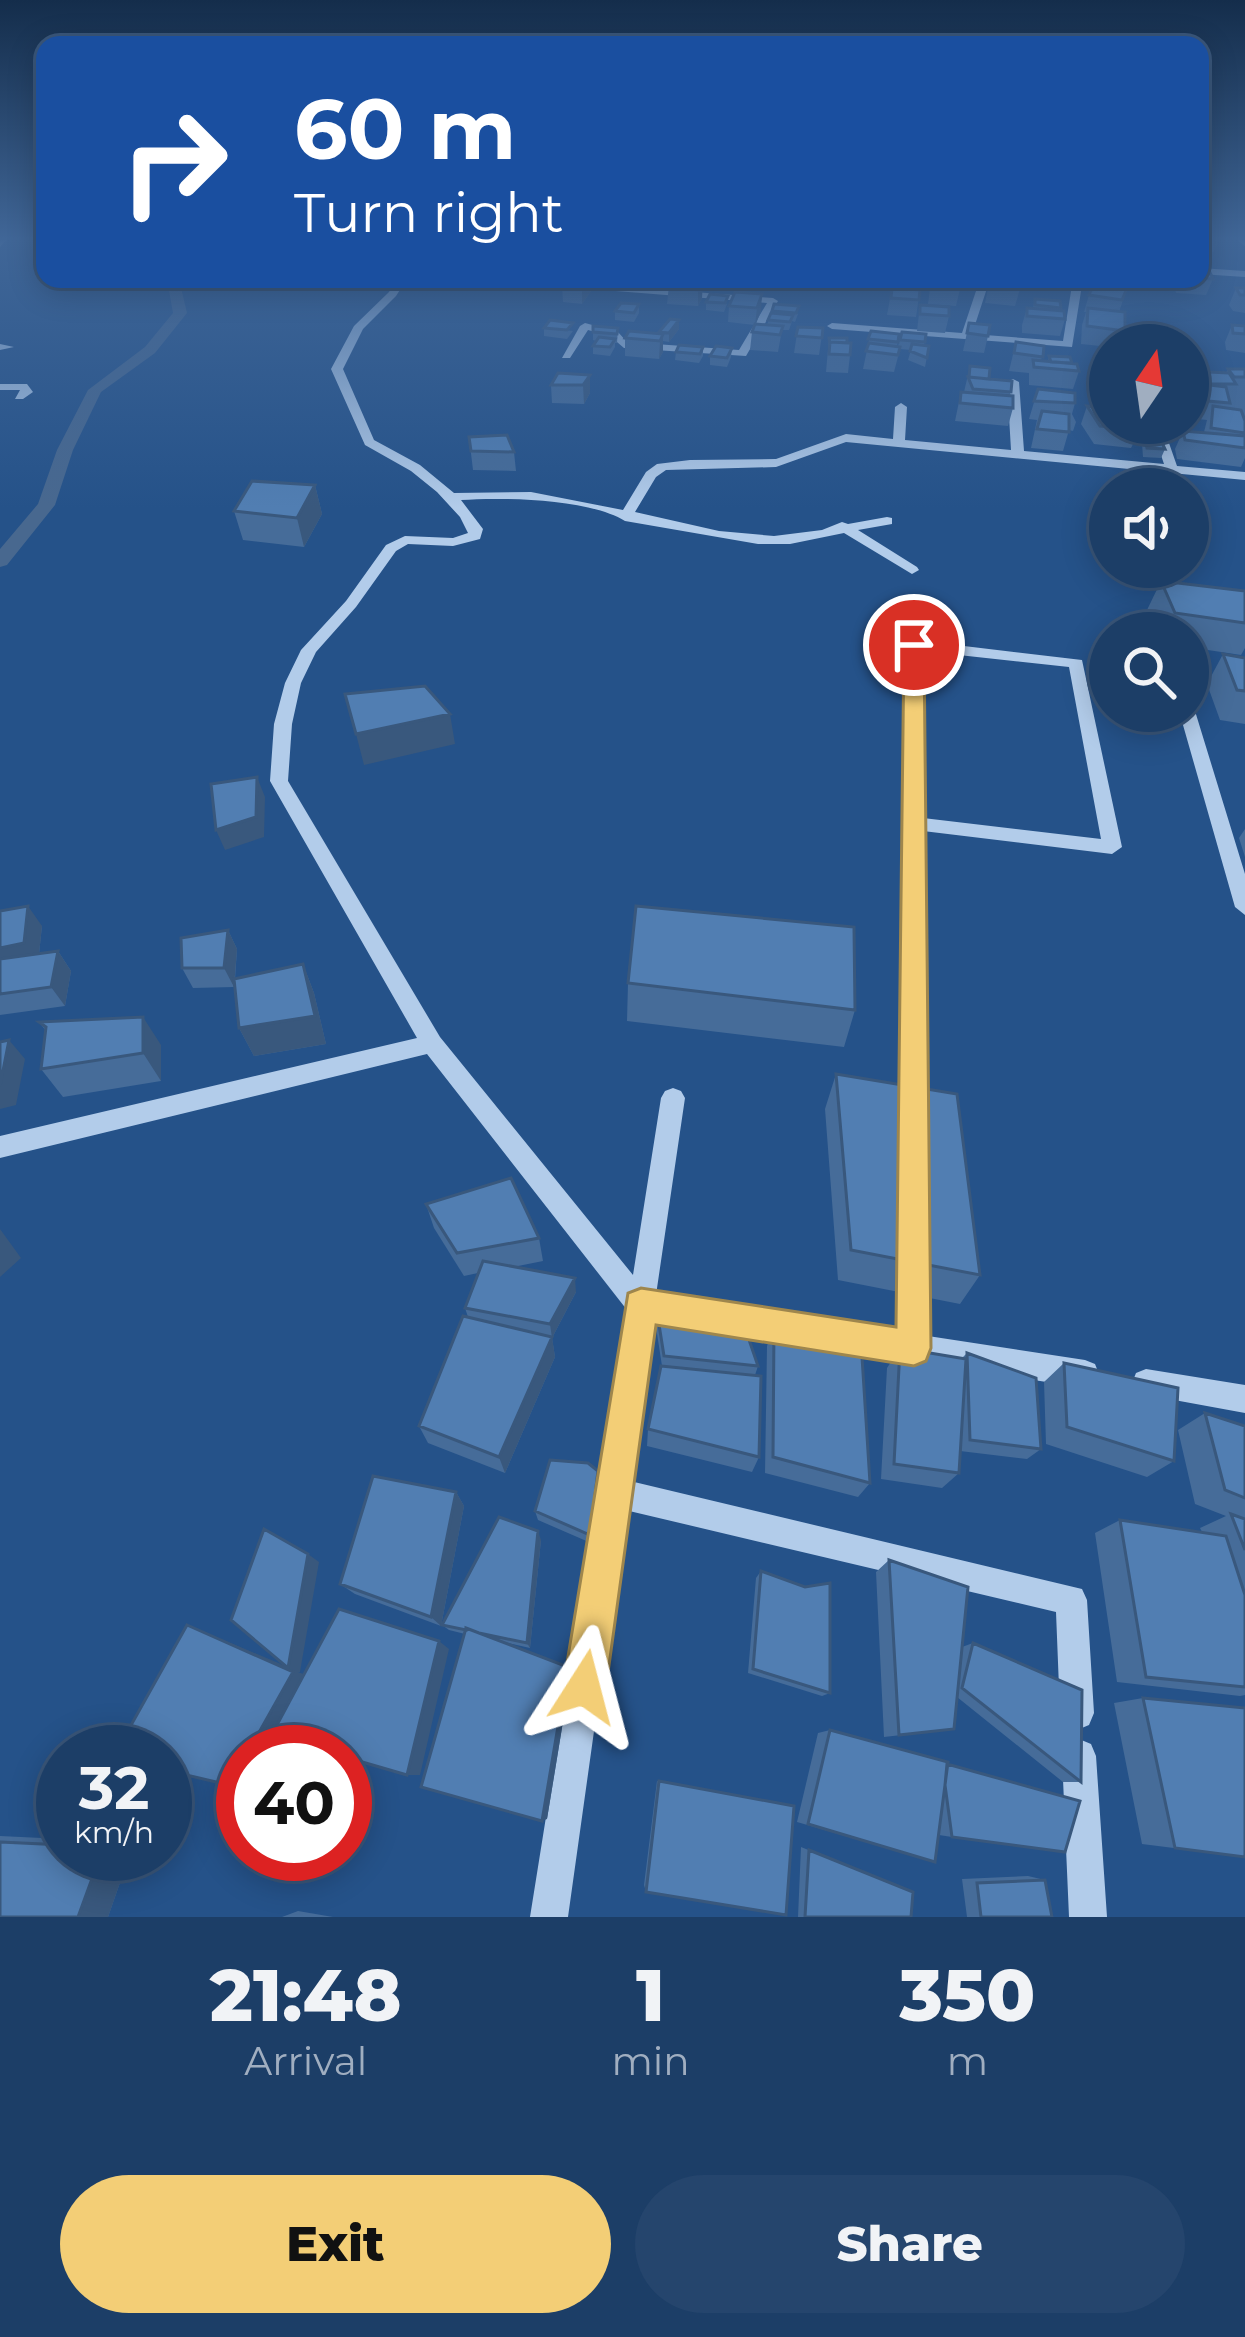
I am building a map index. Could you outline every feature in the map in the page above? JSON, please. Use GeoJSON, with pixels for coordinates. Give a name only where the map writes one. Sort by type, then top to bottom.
{"type":"FeatureCollection","features":[{"type":"Feature","properties":{"kind":"street"},"geometry":{"type":"LineString","coordinates":[[357,329],[337,369],[369,442],[411,462],[454,497],[476,529],[475,536],[453,542],[405,540],[392,548],[309,650],[292,683],[279,782],[432,1044],[641,1306],[1245,1399]]}},
{"type":"Feature","properties":{"kind":"street"},"geometry":{"type":"LineString","coordinates":[[566,356],[583,329]]}},
{"type":"Feature","properties":{"kind":"street"},"geometry":{"type":"LineString","coordinates":[[598,329],[614,334],[623,345],[742,354],[756,329]]}},
{"type":"Feature","properties":{"kind":"street"},"geometry":{"type":"LineString","coordinates":[[874,329],[1067,345],[1070,329]]}},
{"type":"Feature","properties":{"kind":"street"},"geometry":{"type":"LineString","coordinates":[[966,337],[968,329]]}},
{"type":"Feature","properties":{"kind":"street"},"geometry":{"type":"LineString","coordinates":[[1013,382],[1018,457]]}},
{"type":"Feature","properties":{"kind":"street"},"geometry":{"type":"LineString","coordinates":[[0,387],[22,386],[27,392],[19,397]]}},
{"type":"Feature","properties":{"kind":"street"},"geometry":{"type":"LineString","coordinates":[[899,444],[901,406]]}},
{"type":"Feature","properties":{"kind":"street"},"geometry":{"type":"LineString","coordinates":[[625,517],[651,475],[662,467],[776,463],[801,457],[829,440],[846,438],[1148,468]]}},
{"type":"Feature","properties":{"kind":"street"},"geometry":{"type":"LineString","coordinates":[[1209,473],[1245,476]]}},
{"type":"Feature","properties":{"kind":"street"},"geometry":{"type":"LineString","coordinates":[[454,497],[525,492],[625,517],[760,541],[887,520]]}},
{"type":"Feature","properties":{"kind":"street"},"geometry":{"type":"LineString","coordinates":[[842,526],[912,570]]}},
{"type":"Feature","properties":{"kind":"street"},"geometry":{"type":"LineString","coordinates":[[914,823],[1112,848],[1076,663],[914,645],[914,823],[914,1133]]}},
{"type":"Feature","properties":{"kind":"street"},"geometry":{"type":"LineString","coordinates":[[1193,732],[1245,908]]}},
{"type":"Feature","properties":{"kind":"street"},"geometry":{"type":"LineString","coordinates":[[0,1147],[432,1044]]}},
{"type":"Feature","properties":{"kind":"street"},"geometry":{"type":"LineString","coordinates":[[549,1917],[673,1098]]}},
{"type":"Feature","properties":{"kind":"street"},"geometry":{"type":"LineString","coordinates":[[914,1252],[914,1348]]}},
{"type":"Feature","properties":{"kind":"street"},"geometry":{"type":"LineString","coordinates":[[612,1492],[1071,1600],[1088,1917]]}},
{"type":"Feature","properties":{"kind":"building"},"geometry":{"type":"Polygon","coordinates":[[[753,329],[782,329],[780,335],[753,329]]]}},
{"type":"Feature","properties":{"kind":"building"},"geometry":{"type":"Polygon","coordinates":[[[797,329],[823,329],[822,338],[796,336],[797,329]]]}},
{"type":"Feature","properties":{"kind":"building"},"geometry":{"type":"Polygon","coordinates":[[[968,329],[989,329],[988,336],[968,329]]]}},
{"type":"Feature","properties":{"kind":"building"},"geometry":{"type":"Polygon","coordinates":[[[629,331],[663,334],[660,341],[625,338],[629,331]]]}},
{"type":"Feature","properties":{"kind":"building"},"geometry":{"type":"Polygon","coordinates":[[[871,331],[899,334],[898,342],[868,339],[871,331]]]}},
{"type":"Feature","properties":{"kind":"building"},"geometry":{"type":"Polygon","coordinates":[[[902,332],[926,334],[925,342],[900,340],[902,332]]]}},
{"type":"Feature","properties":{"kind":"building"},"geometry":{"type":"Polygon","coordinates":[[[599,337],[615,339],[610,347],[593,346],[599,337]]]}},
{"type":"Feature","properties":{"kind":"building"},"geometry":{"type":"Polygon","coordinates":[[[830,342],[851,343],[850,355],[829,354],[830,342]]]}},
{"type":"Feature","properties":{"kind":"building"},"geometry":{"type":"Polygon","coordinates":[[[1016,342],[1044,346],[1043,357],[1014,353],[1016,342]]]}},
{"type":"Feature","properties":{"kind":"building"},"geometry":{"type":"Polygon","coordinates":[[[869,343],[900,347],[898,355],[866,351],[869,343]]]}},
{"type":"Feature","properties":{"kind":"building"},"geometry":{"type":"Polygon","coordinates":[[[912,344],[929,346],[927,358],[910,351],[912,344]]]}},
{"type":"Feature","properties":{"kind":"building"},"geometry":{"type":"Polygon","coordinates":[[[679,345],[703,347],[700,354],[676,352],[679,345]]]}},
{"type":"Feature","properties":{"kind":"building"},"geometry":{"type":"Polygon","coordinates":[[[716,346],[732,348],[727,358],[710,356],[716,346]]]}},
{"type":"Feature","properties":{"kind":"building"},"geometry":{"type":"Polygon","coordinates":[[[1049,356],[1070,357],[1072,363],[1051,362],[1049,356]]]}},
{"type":"Feature","properties":{"kind":"building"},"geometry":{"type":"Polygon","coordinates":[[[1033,360],[1077,364],[1079,371],[1034,367],[1033,360]]]}},
{"type":"Feature","properties":{"kind":"building"},"geometry":{"type":"Polygon","coordinates":[[[970,366],[990,368],[989,379],[969,377],[970,366]]]}},
{"type":"Feature","properties":{"kind":"building"},"geometry":{"type":"Polygon","coordinates":[[[1228,369],[1245,369],[1245,377],[1234,377],[1228,369]]]}},
{"type":"Feature","properties":{"kind":"building"},"geometry":{"type":"Polygon","coordinates":[[[1209,372],[1229,373],[1236,384],[1209,384],[1209,372]]]}},
{"type":"Feature","properties":{"kind":"building"},"geometry":{"type":"Polygon","coordinates":[[[558,373],[590,375],[583,385],[551,385],[558,373]]]}},
{"type":"Feature","properties":{"kind":"building"},"geometry":{"type":"Polygon","coordinates":[[[968,377],[1012,381],[1011,392],[973,389],[968,377]]]}},
{"type":"Feature","properties":{"kind":"building"},"geometry":{"type":"Polygon","coordinates":[[[1209,385],[1226,387],[1230,403],[1209,401],[1209,385]]]}},
{"type":"Feature","properties":{"kind":"building"},"geometry":{"type":"Polygon","coordinates":[[[1038,389],[1075,393],[1075,403],[1034,401],[1038,389]]]}},
{"type":"Feature","properties":{"kind":"building"},"geometry":{"type":"Polygon","coordinates":[[[961,392],[1013,396],[1013,408],[960,403],[961,392]]]}},
{"type":"Feature","properties":{"kind":"building"},"geometry":{"type":"Polygon","coordinates":[[[1213,406],[1241,410],[1245,433],[1211,428],[1213,406]]]}},
{"type":"Feature","properties":{"kind":"building"},"geometry":{"type":"Polygon","coordinates":[[[1042,411],[1069,414],[1069,432],[1037,429],[1042,411]]]}},
{"type":"Feature","properties":{"kind":"building"},"geometry":{"type":"Polygon","coordinates":[[[1209,433],[1245,436],[1245,448],[1209,443],[1209,433]]]}},
{"type":"Feature","properties":{"kind":"building"},"geometry":{"type":"Polygon","coordinates":[[[507,435],[514,452],[471,451],[469,437],[507,435]]]}},
{"type":"Feature","properties":{"kind":"building"},"geometry":{"type":"Polygon","coordinates":[[[252,481],[315,485],[297,518],[234,511],[252,481]]]}},
{"type":"Feature","properties":{"kind":"building"},"geometry":{"type":"Polygon","coordinates":[[[1164,588],[1245,591],[1245,623],[1209,618],[1209,612],[1175,612],[1164,588]]]}},
{"type":"Feature","properties":{"kind":"building"},"geometry":{"type":"Polygon","coordinates":[[[1223,654],[1245,658],[1245,691],[1237,690],[1223,654]]]}},
{"type":"Feature","properties":{"kind":"building"},"geometry":{"type":"Polygon","coordinates":[[[425,686],[450,714],[356,734],[345,694],[425,686]]]}},
{"type":"Feature","properties":{"kind":"building"},"geometry":{"type":"Polygon","coordinates":[[[257,777],[256,817],[216,830],[211,784],[257,777]]]}},
{"type":"Feature","properties":{"kind":"building"},"geometry":{"type":"Polygon","coordinates":[[[28,906],[24,943],[0,948],[0,911],[28,906]]]}},
{"type":"Feature","properties":{"kind":"building"},"geometry":{"type":"Polygon","coordinates":[[[636,906],[854,927],[855,1010],[628,983],[636,906]]]}},
{"type":"Feature","properties":{"kind":"building"},"geometry":{"type":"Polygon","coordinates":[[[228,930],[224,968],[182,968],[181,938],[228,930]]]}},
{"type":"Feature","properties":{"kind":"building"},"geometry":{"type":"Polygon","coordinates":[[[58,951],[51,987],[0,994],[0,959],[58,951]]]}},
{"type":"Feature","properties":{"kind":"building"},"geometry":{"type":"Polygon","coordinates":[[[303,964],[315,1016],[239,1028],[234,979],[303,964]]]}},
{"type":"Feature","properties":{"kind":"building"},"geometry":{"type":"Polygon","coordinates":[[[143,1017],[143,1053],[41,1069],[46,1027],[39,1022],[143,1017]]]}},
{"type":"Feature","properties":{"kind":"building"},"geometry":{"type":"Polygon","coordinates":[[[9,1040],[0,1086],[0,1042],[9,1040]]]}},
{"type":"Feature","properties":{"kind":"building"},"geometry":{"type":"Polygon","coordinates":[[[836,1074],[957,1094],[980,1275],[851,1250],[836,1074]]]}},
{"type":"Feature","properties":{"kind":"building"},"geometry":{"type":"Polygon","coordinates":[[[511,1178],[539,1238],[457,1253],[426,1204],[511,1178]]]}},
{"type":"Feature","properties":{"kind":"building"},"geometry":{"type":"Polygon","coordinates":[[[483,1261],[575,1278],[550,1324],[465,1308],[483,1261]]]}},
{"type":"Feature","properties":{"kind":"building"},"geometry":{"type":"Polygon","coordinates":[[[657,1312],[745,1328],[758,1366],[664,1356],[657,1312]]]}},
{"type":"Feature","properties":{"kind":"building"},"geometry":{"type":"Polygon","coordinates":[[[463,1316],[552,1337],[499,1457],[419,1426],[463,1316]]]}},
{"type":"Feature","properties":{"kind":"building"},"geometry":{"type":"Polygon","coordinates":[[[774,1326],[861,1341],[870,1483],[773,1457],[774,1326]]]}},
{"type":"Feature","properties":{"kind":"building"},"geometry":{"type":"Polygon","coordinates":[[[900,1348],[966,1359],[959,1473],[894,1464],[900,1348]]]}},
{"type":"Feature","properties":{"kind":"building"},"geometry":{"type":"Polygon","coordinates":[[[967,1353],[1036,1378],[1041,1449],[970,1440],[967,1353]]]}},
{"type":"Feature","properties":{"kind":"building"},"geometry":{"type":"Polygon","coordinates":[[[1064,1363],[1178,1388],[1174,1461],[1067,1427],[1064,1363]]]}},
{"type":"Feature","properties":{"kind":"building"},"geometry":{"type":"Polygon","coordinates":[[[661,1366],[761,1376],[759,1457],[648,1429],[661,1366]]]}},
{"type":"Feature","properties":{"kind":"building"},"geometry":{"type":"Polygon","coordinates":[[[1205,1413],[1245,1426],[1245,1498],[1225,1490],[1205,1413]]]}},
{"type":"Feature","properties":{"kind":"building"},"geometry":{"type":"Polygon","coordinates":[[[550,1460],[588,1463],[598,1471],[590,1535],[535,1511],[550,1460]]]}},
{"type":"Feature","properties":{"kind":"building"},"geometry":{"type":"Polygon","coordinates":[[[373,1476],[456,1492],[431,1617],[340,1584],[373,1476]]]}},
{"type":"Feature","properties":{"kind":"building"},"geometry":{"type":"Polygon","coordinates":[[[1231,1514],[1245,1519],[1245,1550],[1231,1514]]]}},
{"type":"Feature","properties":{"kind":"building"},"geometry":{"type":"Polygon","coordinates":[[[499,1517],[538,1531],[527,1643],[442,1625],[499,1517]]]}},
{"type":"Feature","properties":{"kind":"building"},"geometry":{"type":"Polygon","coordinates":[[[1120,1520],[1226,1536],[1245,1595],[1245,1687],[1146,1677],[1120,1520]]]}},
{"type":"Feature","properties":{"kind":"building"},"geometry":{"type":"Polygon","coordinates":[[[264,1529],[308,1554],[288,1668],[231,1620],[264,1529]]]}},
{"type":"Feature","properties":{"kind":"building"},"geometry":{"type":"Polygon","coordinates":[[[889,1560],[968,1587],[954,1729],[899,1735],[889,1560]]]}},
{"type":"Feature","properties":{"kind":"building"},"geometry":{"type":"Polygon","coordinates":[[[761,1571],[805,1587],[830,1583],[830,1693],[753,1669],[761,1571]]]}},
{"type":"Feature","properties":{"kind":"building"},"geometry":{"type":"Polygon","coordinates":[[[339,1609],[439,1641],[407,1775],[372,1765],[372,1725],[277,1725],[339,1609]]]}},
{"type":"Feature","properties":{"kind":"building"},"geometry":{"type":"Polygon","coordinates":[[[187,1625],[293,1672],[263,1725],[216,1725],[216,1782],[192,1776],[192,1725],[131,1725],[187,1625]]]}},
{"type":"Feature","properties":{"kind":"building"},"geometry":{"type":"Polygon","coordinates":[[[466,1628],[568,1667],[542,1821],[421,1787],[466,1628]]]}},
{"type":"Feature","properties":{"kind":"building"},"geometry":{"type":"Polygon","coordinates":[[[973,1643],[1082,1690],[1081,1782],[962,1688],[973,1643]]]}},
{"type":"Feature","properties":{"kind":"building"},"geometry":{"type":"Polygon","coordinates":[[[1143,1698],[1245,1708],[1245,1857],[1175,1848],[1143,1698]]]}},
{"type":"Feature","properties":{"kind":"building"},"geometry":{"type":"Polygon","coordinates":[[[830,1730],[948,1762],[935,1862],[808,1824],[830,1730]]]}},
{"type":"Feature","properties":{"kind":"building"},"geometry":{"type":"Polygon","coordinates":[[[947,1764],[1080,1801],[1065,1852],[952,1837],[947,1764]]]}},
{"type":"Feature","properties":{"kind":"building"},"geometry":{"type":"Polygon","coordinates":[[[659,1781],[794,1806],[786,1915],[646,1892],[659,1781]]]}},
{"type":"Feature","properties":{"kind":"building"},"geometry":{"type":"Polygon","coordinates":[[[0,1842],[36,1844],[36,1881],[91,1881],[78,1917],[0,1917],[0,1842]]]}},
{"type":"Feature","properties":{"kind":"building"},"geometry":{"type":"Polygon","coordinates":[[[809,1850],[913,1892],[911,1917],[805,1917],[809,1850]]]}},
{"type":"Feature","properties":{"kind":"building"},"geometry":{"type":"Polygon","coordinates":[[[1045,1880],[1052,1917],[981,1917],[977,1883],[1045,1880]]]}},
{"type":"Feature","properties":{"kind":"waterway"},"geometry":{"type":"LineString","coordinates":[[0,561],[46,505],[65,450],[95,390],[150,350],[167,329]]}},
{"type":"Feature","properties":{"kind":"route"},"geometry":{"type":"LineString","coordinates":[[584,1687],[641,1306],[914,1348],[914,645]]}}]}
